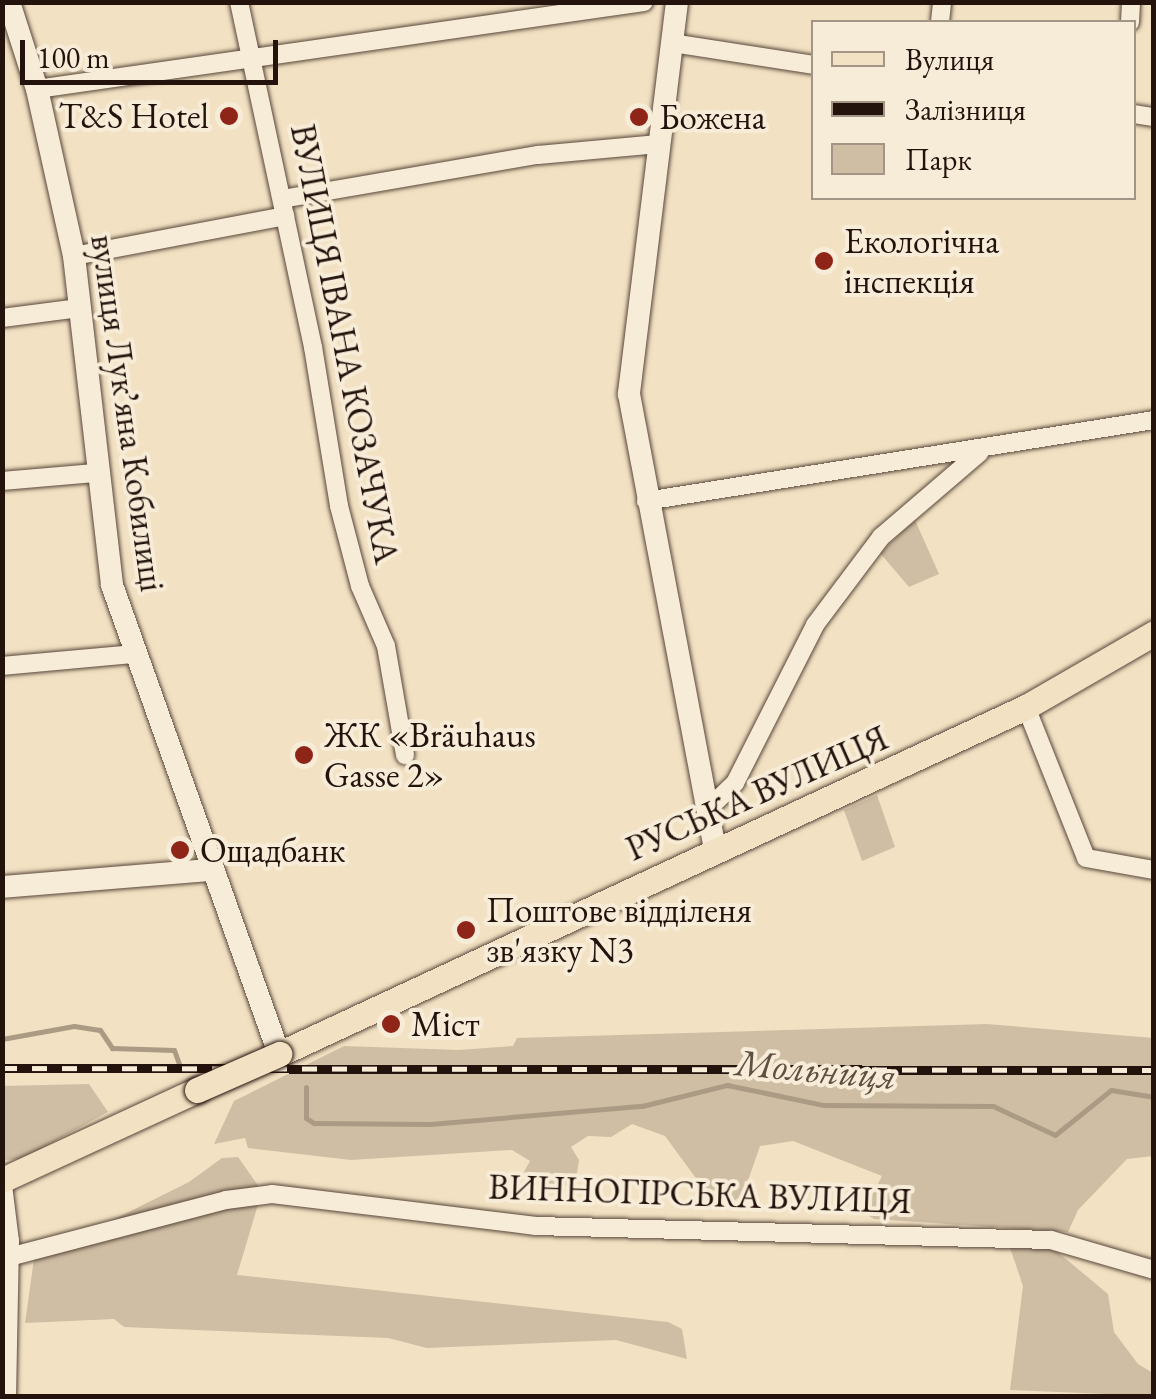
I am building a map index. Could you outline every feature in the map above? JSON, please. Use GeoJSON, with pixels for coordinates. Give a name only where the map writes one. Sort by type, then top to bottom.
{"type":"FeatureCollection","features":[{"type":"Feature","properties":{"kind":"main road","name":"РУСЬКА ВУЛИЦЯ"},"geometry":{"type":"LineString","coordinates":[[3,1178],[1026,707],[1154,634]]}},
{"type":"Feature","properties":{"kind":"street","name":"вулиця Лукʼяна Кобилиці"},"geometry":{"type":"LineString","coordinates":[[8,2],[37,89],[74,256],[112,586],[210,870],[279,1054]]}},
{"type":"Feature","properties":{"kind":"street","name":"ВУЛИЦЯ ІВАНА КОЗАЧУКА"},"geometry":{"type":"LineString","coordinates":[[239,2],[284,207],[338,506],[360,586],[386,646],[405,755]]}},
{"type":"Feature","properties":{"kind":"street"},"geometry":{"type":"LineString","coordinates":[[37,89],[253,55],[644,2]]}},
{"type":"Feature","properties":{"kind":"street"},"geometry":{"type":"LineString","coordinates":[[677,2],[629,394],[715,850]]}},
{"type":"Feature","properties":{"kind":"street"},"geometry":{"type":"LineString","coordinates":[[672,43],[811,65]]}},
{"type":"Feature","properties":{"kind":"street"},"geometry":{"type":"LineString","coordinates":[[74,256],[284,207],[538,155],[658,144]]}},
{"type":"Feature","properties":{"kind":"street"},"geometry":{"type":"LineString","coordinates":[[2,318],[78,308]]}},
{"type":"Feature","properties":{"kind":"street"},"geometry":{"type":"LineString","coordinates":[[646,500],[980,452],[1154,420]]}},
{"type":"Feature","properties":{"kind":"street"},"geometry":{"type":"LineString","coordinates":[[709,808],[735,783],[814,625],[881,537],[980,452]]}},
{"type":"Feature","properties":{"kind":"street"},"geometry":{"type":"LineString","coordinates":[[2,481],[96,473]]}},
{"type":"Feature","properties":{"kind":"street"},"geometry":{"type":"LineString","coordinates":[[2,666],[134,654]]}},
{"type":"Feature","properties":{"kind":"street"},"geometry":{"type":"LineString","coordinates":[[1026,707],[1086,858],[1154,870]]}},
{"type":"Feature","properties":{"kind":"street"},"geometry":{"type":"LineString","coordinates":[[2,887],[210,870]]}},
{"type":"Feature","properties":{"kind":"street"},"geometry":{"type":"LineString","coordinates":[[3,1178],[8,1258],[7,1396]]}},
{"type":"Feature","properties":{"kind":"street","name":"ВИННОГІРСЬКА ВУЛИЦЯ"},"geometry":{"type":"LineString","coordinates":[[8,1258],[272,1194],[536,1226],[1051,1240],[1154,1270]]}},
{"type":"Feature","properties":{"kind":"green space"},"geometry":{"type":"Polygon","coordinates":[[[915,520],[939,574],[909,587],[880,553],[915,520]]]}},
{"type":"Feature","properties":{"kind":"green space"},"geometry":{"type":"Polygon","coordinates":[[[877,795],[895,847],[862,861],[844,810],[877,795]]]}},
{"type":"Feature","properties":{"kind":"green space"},"geometry":{"type":"Polygon","coordinates":[[[987,1024],[1153,1038],[1153,1156],[1127,1159],[1078,1210],[1068,1232],[874,1219],[863,1212],[882,1176],[793,1141],[760,1146],[743,1195],[729,1204],[712,1200],[665,1136],[632,1124],[611,1137],[588,1136],[571,1147],[579,1160],[577,1173],[559,1193],[531,1183],[524,1172],[530,1161],[512,1150],[351,1160],[248,1148],[245,1138],[214,1144],[234,1101],[344,1046],[459,1050],[513,1046],[517,1038],[987,1024]]]}},
{"type":"Feature","properties":{"kind":"green space"},"geometry":{"type":"Polygon","coordinates":[[[89,1084],[108,1112],[22,1159],[3,1160],[2,1086],[89,1084]]]}},
{"type":"Feature","properties":{"kind":"green space"},"geometry":{"type":"Polygon","coordinates":[[[238,1157],[262,1191],[237,1275],[668,1322],[682,1329],[687,1359],[616,1340],[427,1348],[388,1338],[124,1327],[114,1319],[25,1323],[34,1259],[189,1182],[222,1158],[238,1157]]]}},
{"type":"Feature","properties":{"kind":"green space"},"geometry":{"type":"Polygon","coordinates":[[[1009,1245],[1054,1249],[1108,1294],[1114,1332],[1138,1364],[1153,1373],[1153,1396],[1010,1390],[1023,1286],[1009,1245]]]}},
{"type":"Feature","properties":{"kind":"waterway","name":"Мольниця"},"geometry":{"type":"LineString","coordinates":[[2,1039],[74,1026],[100,1030],[112,1048],[174,1050],[179,1064]]}},
{"type":"Feature","properties":{"kind":"waterway","name":"Мольниця"},"geometry":{"type":"LineString","coordinates":[[306,1087],[306,1118],[314,1123],[430,1124],[642,1106],[727,1085],[824,1105],[993,1106],[1055,1135],[1111,1090],[1154,1097]]}},
{"type":"Feature","properties":{"kind":"railway"},"geometry":{"type":"LineString","coordinates":[[2,1068],[1154,1070]]}},
{"type":"Feature","properties":{"kind":"place","name":"T&S Hotel"},"geometry":{"type":"Point","coordinates":[229,116]}},
{"type":"Feature","properties":{"kind":"place","name":"Божена"},"geometry":{"type":"Point","coordinates":[639,117]}},
{"type":"Feature","properties":{"kind":"place","name":"Екологічна інспекція"},"geometry":{"type":"Point","coordinates":[824,261]}},
{"type":"Feature","properties":{"kind":"place","name":"ЖК «Bräuhaus Gasse 2»"},"geometry":{"type":"Point","coordinates":[304,755]}},
{"type":"Feature","properties":{"kind":"place","name":"Ощадбанк"},"geometry":{"type":"Point","coordinates":[180,850]}},
{"type":"Feature","properties":{"kind":"place","name":"Поштове відділеня зв'язку N3"},"geometry":{"type":"Point","coordinates":[466,930]}},
{"type":"Feature","properties":{"kind":"place","name":"Міст"},"geometry":{"type":"Point","coordinates":[391,1024]}}]}
